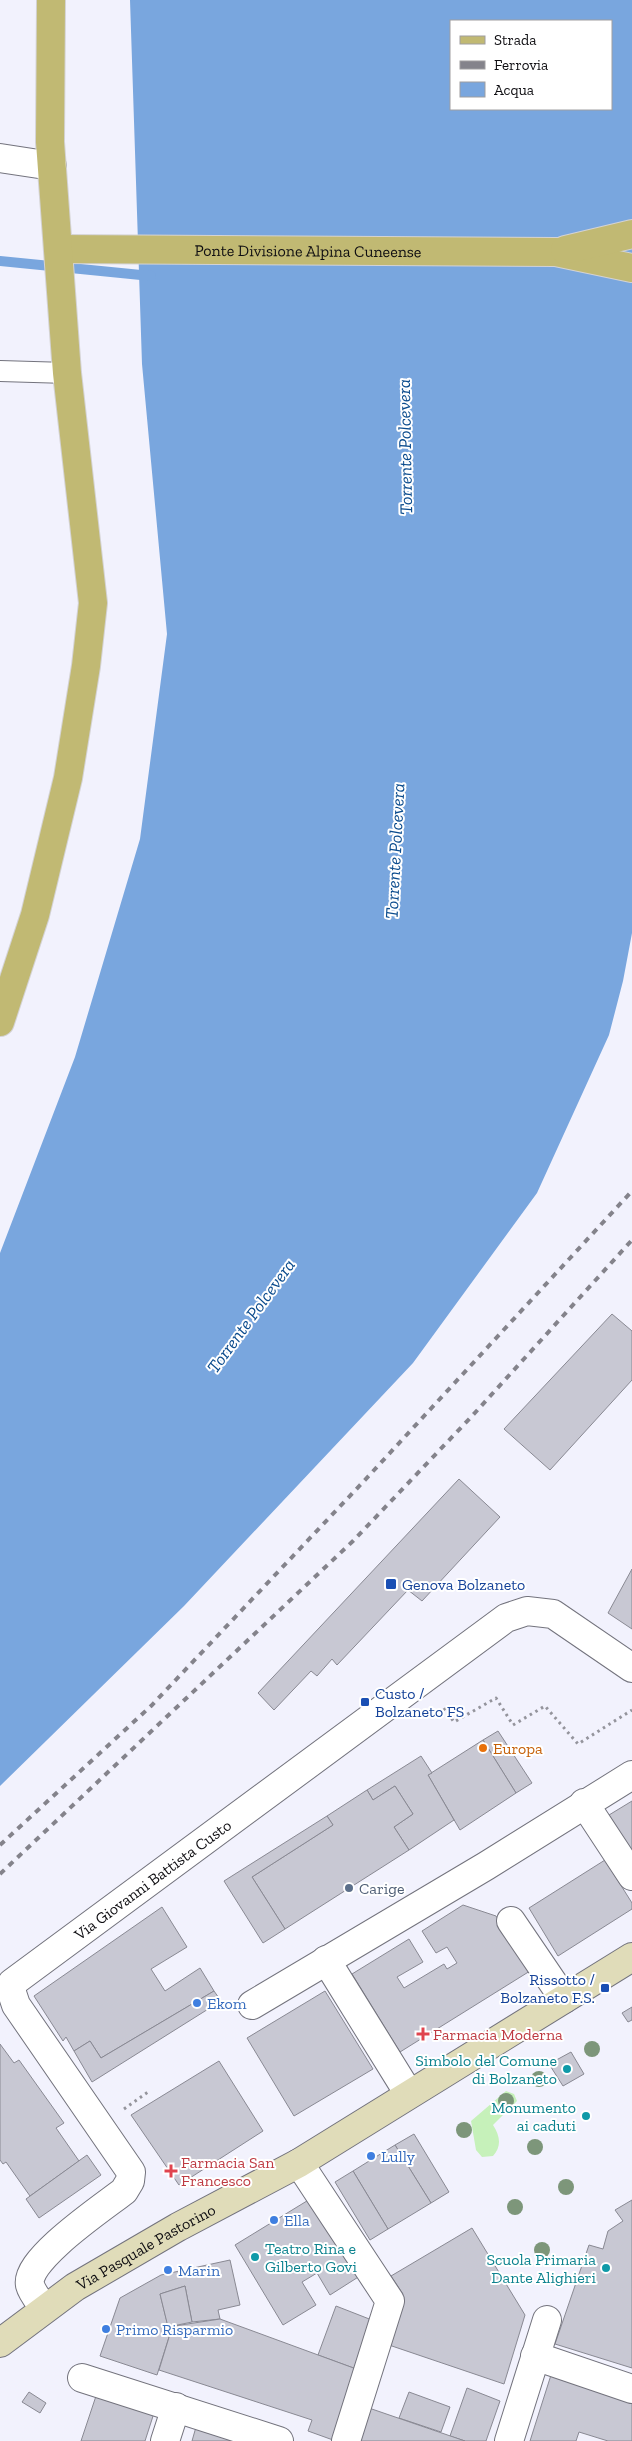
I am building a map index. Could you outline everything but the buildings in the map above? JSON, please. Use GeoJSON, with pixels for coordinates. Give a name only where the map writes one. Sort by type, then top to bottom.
{"type":"FeatureCollection","features":[{"type":"Feature","properties":{"kind":"main road"},"geometry":{"type":"LineString","coordinates":[[0,1022],[34,915],[68,778],[86,666],[93,603],[67,373],[60,249],[52,166],[52,0]]}},
{"type":"Feature","properties":{"kind":"main road","name":"Ponte Divisione Alpina Cuneense"},"geometry":{"type":"LineString","coordinates":[[556,252],[632,234]]}},
{"type":"Feature","properties":{"kind":"main road","name":"Ponte Divisione Alpina Cuneense"},"geometry":{"type":"LineString","coordinates":[[60,249],[556,252],[632,268]]}},
{"type":"Feature","properties":{"kind":"main road","name":"Via Pasquale Pastorino"},"geometry":{"type":"LineString","coordinates":[[0,2343],[44,2308],[108,2267],[299,2163],[632,1957]]}},
{"type":"Feature","properties":{"kind":"street"},"geometry":{"type":"LineString","coordinates":[[0,158],[52,166]]}},
{"type":"Feature","properties":{"kind":"street","name":"Via Giovanni Battista Custo"},"geometry":{"type":"LineString","coordinates":[[44,2308],[30,2285],[30,2274],[35,2266],[60,2242],[124,2191],[130,2181],[131,2172],[16,2006],[12,1993],[12,1983],[506,1618],[527,1611],[553,1614],[632,1668]]}},
{"type":"Feature","properties":{"kind":"street"},"geometry":{"type":"LineString","coordinates":[[252,2005],[486,1866],[584,1803],[632,1775]]}},
{"type":"Feature","properties":{"kind":"street"},"geometry":{"type":"LineString","coordinates":[[584,1803],[632,1876]]}},
{"type":"Feature","properties":{"kind":"street"},"geometry":{"type":"LineString","coordinates":[[511,1921],[564,1999]]}},
{"type":"Feature","properties":{"kind":"street"},"geometry":{"type":"LineString","coordinates":[[326,1960],[409,2094]]}},
{"type":"Feature","properties":{"kind":"street"},"geometry":{"type":"LineString","coordinates":[[299,2163],[390,2301],[346,2441]]}},
{"type":"Feature","properties":{"kind":"street"},"geometry":{"type":"LineString","coordinates":[[509,2441],[547,2320]]}},
{"type":"Feature","properties":{"kind":"street"},"geometry":{"type":"LineString","coordinates":[[535,2356],[632,2389]]}},
{"type":"Feature","properties":{"kind":"street"},"geometry":{"type":"LineString","coordinates":[[82,2378],[279,2441]]}},
{"type":"Feature","properties":{"kind":"street"},"geometry":{"type":"LineString","coordinates":[[165,2441],[176,2407]]}},
{"type":"Feature","properties":{"kind":"lane"},"geometry":{"type":"LineString","coordinates":[[0,371],[67,373]]}},
{"type":"Feature","properties":{"kind":"path"},"geometry":{"type":"LineString","coordinates":[[444,1708],[454,1722],[496,1698],[513,1725],[545,1706],[578,1744],[632,1710]]}},
{"type":"Feature","properties":{"kind":"path"},"geometry":{"type":"LineString","coordinates":[[125,2108],[148,2092]]}},
{"type":"Feature","properties":{"kind":"green space"},"geometry":{"type":"Polygon","coordinates":[[[506,2091],[514,2094],[517,2101],[493,2125],[499,2141],[496,2152],[493,2156],[482,2157],[476,2150],[471,2121],[506,2091]]]}},
{"type":"Feature","properties":{"kind":"water","name":"Torrente Polcevera"},"geometry":{"type":"Polygon","coordinates":[[[130,0],[632,0],[632,933],[623,981],[609,1035],[537,1193],[413,1363],[184,1606],[0,1786],[0,1253],[75,1057],[140,839],[167,634],[142,364],[130,0]]]}},
{"type":"Feature","properties":{"kind":"waterway"},"geometry":{"type":"LineString","coordinates":[[0,261],[151,276]]}},
{"type":"Feature","properties":{"kind":"railway"},"geometry":{"type":"LineString","coordinates":[[0,1845],[151,1706],[364,1481],[632,1191]]}},
{"type":"Feature","properties":{"kind":"railway"},"geometry":{"type":"LineString","coordinates":[[0,1874],[353,1541],[473,1415],[632,1240]]}},
{"type":"Feature","properties":{"kind":"place","name":"Genova Bolzaneto"},"geometry":{"type":"Point","coordinates":[391,1584]}},
{"type":"Feature","properties":{"kind":"place","name":"Custo / Bolzaneto FS"},"geometry":{"type":"Point","coordinates":[365,1702]}},
{"type":"Feature","properties":{"kind":"place","name":"Europa"},"geometry":{"type":"Point","coordinates":[483,1748]}},
{"type":"Feature","properties":{"kind":"place","name":"Carige"},"geometry":{"type":"Point","coordinates":[349,1888]}},
{"type":"Feature","properties":{"kind":"place","name":"Rissotto / Bolzaneto F.S."},"geometry":{"type":"Point","coordinates":[605,1988]}},
{"type":"Feature","properties":{"kind":"place","name":"Ekom"},"geometry":{"type":"Point","coordinates":[197,2003]}},
{"type":"Feature","properties":{"kind":"place","name":"Farmacia Moderna"},"geometry":{"type":"Point","coordinates":[423,2034]}},
{"type":"Feature","properties":{"kind":"place","name":"Simbolo del Comune di Bolzaneto"},"geometry":{"type":"Point","coordinates":[567,2069]}},
{"type":"Feature","properties":{"kind":"place","name":"Monumento ai caduti"},"geometry":{"type":"Point","coordinates":[586,2116]}},
{"type":"Feature","properties":{"kind":"place","name":"Lully"},"geometry":{"type":"Point","coordinates":[371,2156]}},
{"type":"Feature","properties":{"kind":"place","name":"Farmacia San Francesco"},"geometry":{"type":"Point","coordinates":[171,2171]}},
{"type":"Feature","properties":{"kind":"place","name":"Ella"},"geometry":{"type":"Point","coordinates":[274,2220]}},
{"type":"Feature","properties":{"kind":"place","name":"Teatro Rina e Gilberto Govi"},"geometry":{"type":"Point","coordinates":[255,2257]}},
{"type":"Feature","properties":{"kind":"place","name":"Scuola Primaria Dante Alighieri"},"geometry":{"type":"Point","coordinates":[606,2268]}},
{"type":"Feature","properties":{"kind":"place","name":"Marin"},"geometry":{"type":"Point","coordinates":[168,2270]}},
{"type":"Feature","properties":{"kind":"place","name":"Primo Risparmio"},"geometry":{"type":"Point","coordinates":[106,2329]}}]}
